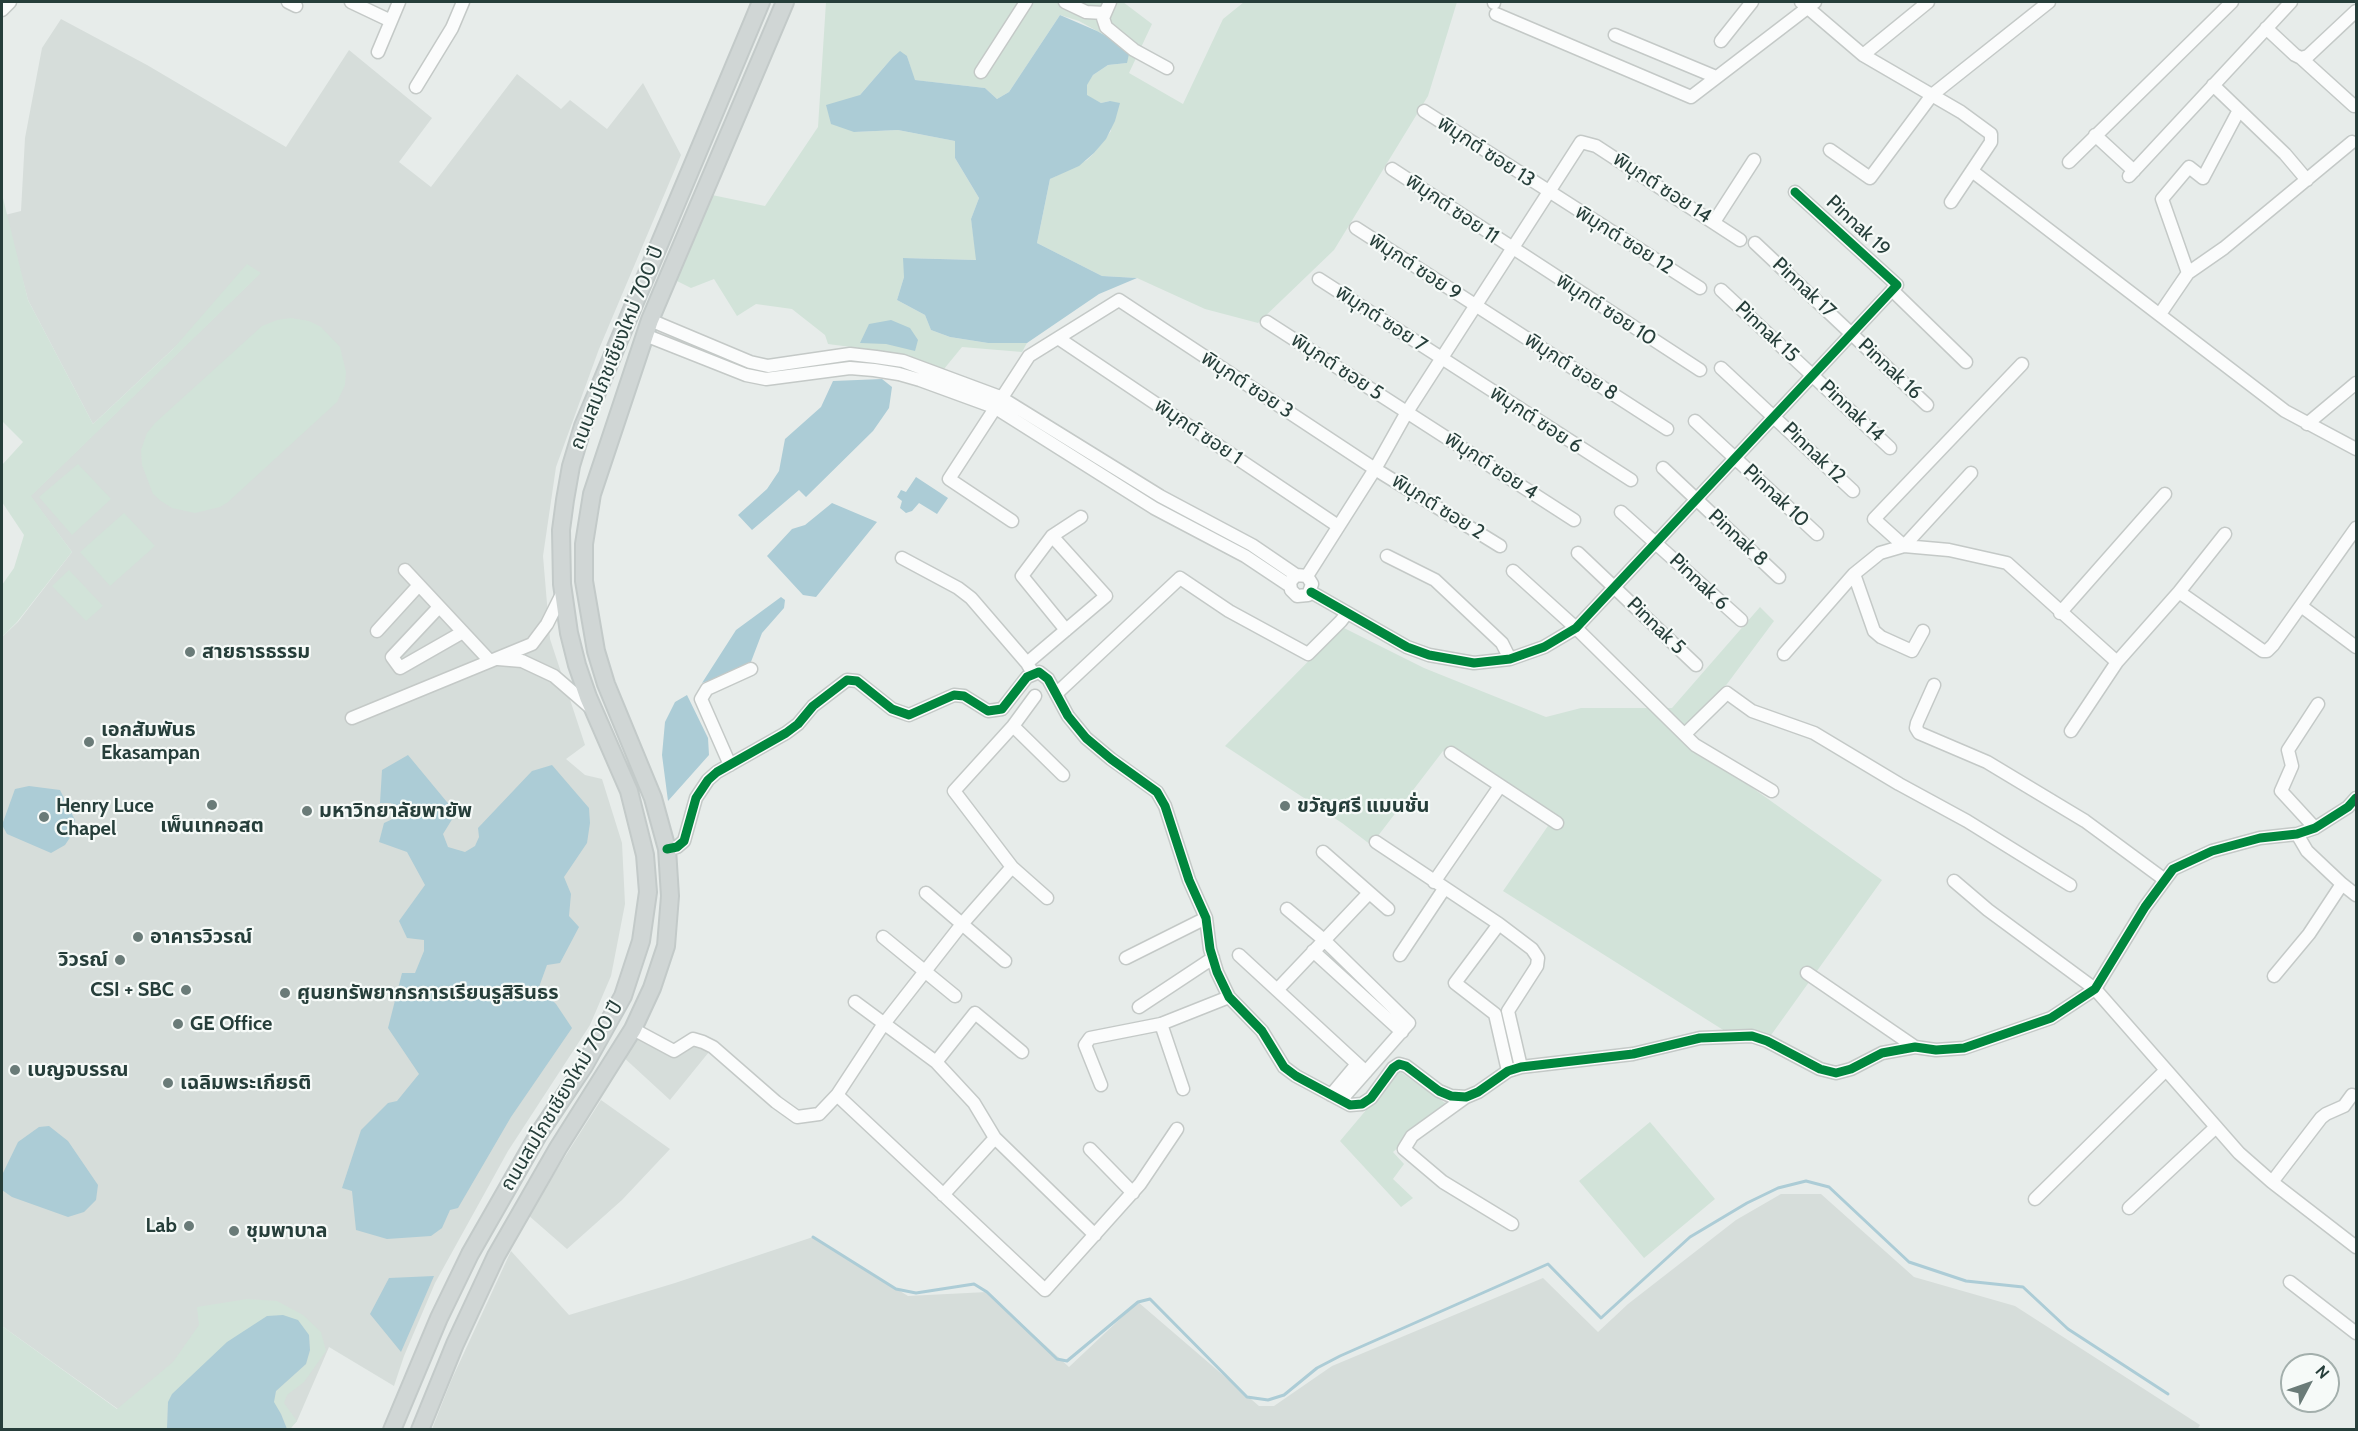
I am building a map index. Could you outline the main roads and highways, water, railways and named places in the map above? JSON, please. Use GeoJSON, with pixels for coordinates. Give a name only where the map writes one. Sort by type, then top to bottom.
{"type":"FeatureCollection","features":[{"type":"Feature","properties":{"kind":"main road","name":"ถนนสมโภชเชียงใหม่ 700 ปี"},"geometry":{"type":"LineString","coordinates":[[392,1430],[438,1318],[470,1254],[527,1153],[584,1066],[622,996],[641,941],[648,892],[645,855],[629,791],[577,665],[563,592],[561,530],[571,466],[583,426],[761,2]]}},
{"type":"Feature","properties":{"kind":"main road","name":"ถนนสมโภชเชียงใหม่ 700 ปี"},"geometry":{"type":"LineString","coordinates":[[420,1430],[455,1344],[496,1256],[558,1148],[633,1029],[652,988],[666,946],[670,896],[667,849],[652,798],[606,684],[591,626],[584,581],[584,544],[592,494],[647,328],[785,2]]}},
{"type":"Feature","properties":{"kind":"water"},"geometry":{"type":"Polygon","coordinates":[[[1060,15],[1115,41],[1129,54],[1127,63],[1108,65],[1093,75],[1087,85],[1087,95],[1101,103],[1110,101],[1120,103],[1115,121],[1106,139],[1094,153],[1079,166],[1050,179],[1037,243],[1102,276],[1137,278],[1099,294],[1027,343],[988,343],[950,337],[931,330],[925,315],[897,300],[904,277],[903,258],[976,260],[971,219],[979,198],[955,158],[955,141],[898,130],[854,132],[831,124],[826,105],[860,95],[900,51],[907,56],[915,80],[985,88],[997,99],[1009,92],[1060,15]]]}},
{"type":"Feature","properties":{"kind":"water"},"geometry":{"type":"Polygon","coordinates":[[[891,320],[910,328],[918,340],[915,351],[886,344],[860,343],[869,324],[891,320]]]}},
{"type":"Feature","properties":{"kind":"water"},"geometry":{"type":"Polygon","coordinates":[[[882,379],[892,387],[889,408],[873,431],[806,497],[799,490],[752,530],[738,515],[767,489],[779,471],[785,439],[821,407],[833,381],[882,379]]]}},
{"type":"Feature","properties":{"kind":"water"},"geometry":{"type":"Polygon","coordinates":[[[916,477],[948,498],[937,514],[919,503],[912,511],[906,513],[900,508],[902,501],[897,497],[901,490],[906,492],[916,477]]]}},
{"type":"Feature","properties":{"kind":"water"},"geometry":{"type":"Polygon","coordinates":[[[832,503],[877,522],[816,597],[803,595],[767,556],[792,529],[805,525],[832,503]]]}},
{"type":"Feature","properties":{"kind":"water"},"geometry":{"type":"Polygon","coordinates":[[[781,597],[785,600],[784,608],[762,633],[749,667],[702,683],[736,630],[781,597]]]}},
{"type":"Feature","properties":{"kind":"water"},"geometry":{"type":"Polygon","coordinates":[[[687,695],[708,738],[709,755],[668,801],[662,755],[665,722],[675,702],[687,695]]]}},
{"type":"Feature","properties":{"kind":"water"},"geometry":{"type":"Polygon","coordinates":[[[408,755],[456,813],[443,834],[448,847],[465,852],[475,846],[479,837],[478,828],[532,771],[552,765],[589,808],[590,823],[587,843],[564,877],[571,894],[569,916],[579,927],[560,963],[547,965],[539,987],[556,1004],[572,1028],[511,1117],[458,1208],[450,1210],[442,1228],[431,1236],[387,1239],[356,1230],[352,1191],[342,1188],[361,1130],[388,1103],[397,1101],[419,1074],[388,1028],[402,973],[415,973],[424,951],[424,940],[407,938],[399,921],[425,885],[407,852],[379,842],[384,823],[397,817],[391,803],[380,803],[382,770],[408,755]]]}},
{"type":"Feature","properties":{"kind":"water"},"geometry":{"type":"Polygon","coordinates":[[[29,786],[60,790],[75,820],[71,836],[65,845],[51,853],[7,834],[2,825],[15,789],[29,786]]]}},
{"type":"Feature","properties":{"kind":"water"},"geometry":{"type":"Polygon","coordinates":[[[49,1126],[68,1141],[98,1185],[96,1200],[84,1212],[68,1217],[12,1197],[2,1190],[2,1175],[18,1142],[39,1127],[49,1126]]]}},
{"type":"Feature","properties":{"kind":"water"},"geometry":{"type":"Polygon","coordinates":[[[434,1276],[401,1352],[370,1314],[389,1278],[434,1276]]]}},
{"type":"Feature","properties":{"kind":"water"},"geometry":{"type":"Polygon","coordinates":[[[283,1315],[298,1320],[309,1335],[310,1350],[306,1364],[276,1391],[274,1402],[287,1429],[167,1429],[168,1402],[172,1394],[227,1342],[267,1316],[283,1315]]]}},
{"type":"Feature","properties":{"kind":"waterway"},"geometry":{"type":"LineString","coordinates":[[813,1237],[896,1289],[916,1293],[974,1284],[987,1292],[1057,1359],[1067,1361],[1138,1302],[1150,1299],[1247,1397],[1268,1400],[1284,1395],[1317,1368],[1340,1356],[1548,1264],[1601,1318],[1690,1237],[1747,1203],[1778,1188],[1806,1181],[1829,1187],[1909,1262],[1966,1281],[2023,1287],[2068,1329],[2168,1394]]}},
{"type":"Feature","properties":{"kind":"place","name":"สายธารธรรม"},"geometry":{"type":"Point","coordinates":[190,652]}},
{"type":"Feature","properties":{"kind":"place","name":"เอกสัมพันธ Ekasampan"},"geometry":{"type":"Point","coordinates":[89,742]}},
{"type":"Feature","properties":{"kind":"place","name":"เพ็นเทคอสต"},"geometry":{"type":"Point","coordinates":[212,805]}},
{"type":"Feature","properties":{"kind":"place","name":"ขวัญศรี แมนชั่น"},"geometry":{"type":"Point","coordinates":[1285,806]}},
{"type":"Feature","properties":{"kind":"place","name":"มหาวิทยาลัยพายัพ"},"geometry":{"type":"Point","coordinates":[307,811]}},
{"type":"Feature","properties":{"kind":"place","name":"Henry Luce Chapel"},"geometry":{"type":"Point","coordinates":[44,817]}},
{"type":"Feature","properties":{"kind":"place","name":"อาคารวิวรณ์"},"geometry":{"type":"Point","coordinates":[138,937]}},
{"type":"Feature","properties":{"kind":"place","name":"วิวรณ์"},"geometry":{"type":"Point","coordinates":[120,960]}},
{"type":"Feature","properties":{"kind":"place","name":"CSI + SBC"},"geometry":{"type":"Point","coordinates":[186,990]}},
{"type":"Feature","properties":{"kind":"place","name":"ศูนยทรัพยากรการเรียนรูสิรินธร"},"geometry":{"type":"Point","coordinates":[285,993]}},
{"type":"Feature","properties":{"kind":"place","name":"GE Office"},"geometry":{"type":"Point","coordinates":[178,1024]}},
{"type":"Feature","properties":{"kind":"place","name":"เบญจบรรณ"},"geometry":{"type":"Point","coordinates":[15,1070]}},
{"type":"Feature","properties":{"kind":"place","name":"เฉลิมพระเกียรติ"},"geometry":{"type":"Point","coordinates":[168,1083]}},
{"type":"Feature","properties":{"kind":"place","name":"Lab"},"geometry":{"type":"Point","coordinates":[189,1226]}},
{"type":"Feature","properties":{"kind":"place","name":"ชุมพาบาล"},"geometry":{"type":"Point","coordinates":[234,1231]}}]}
